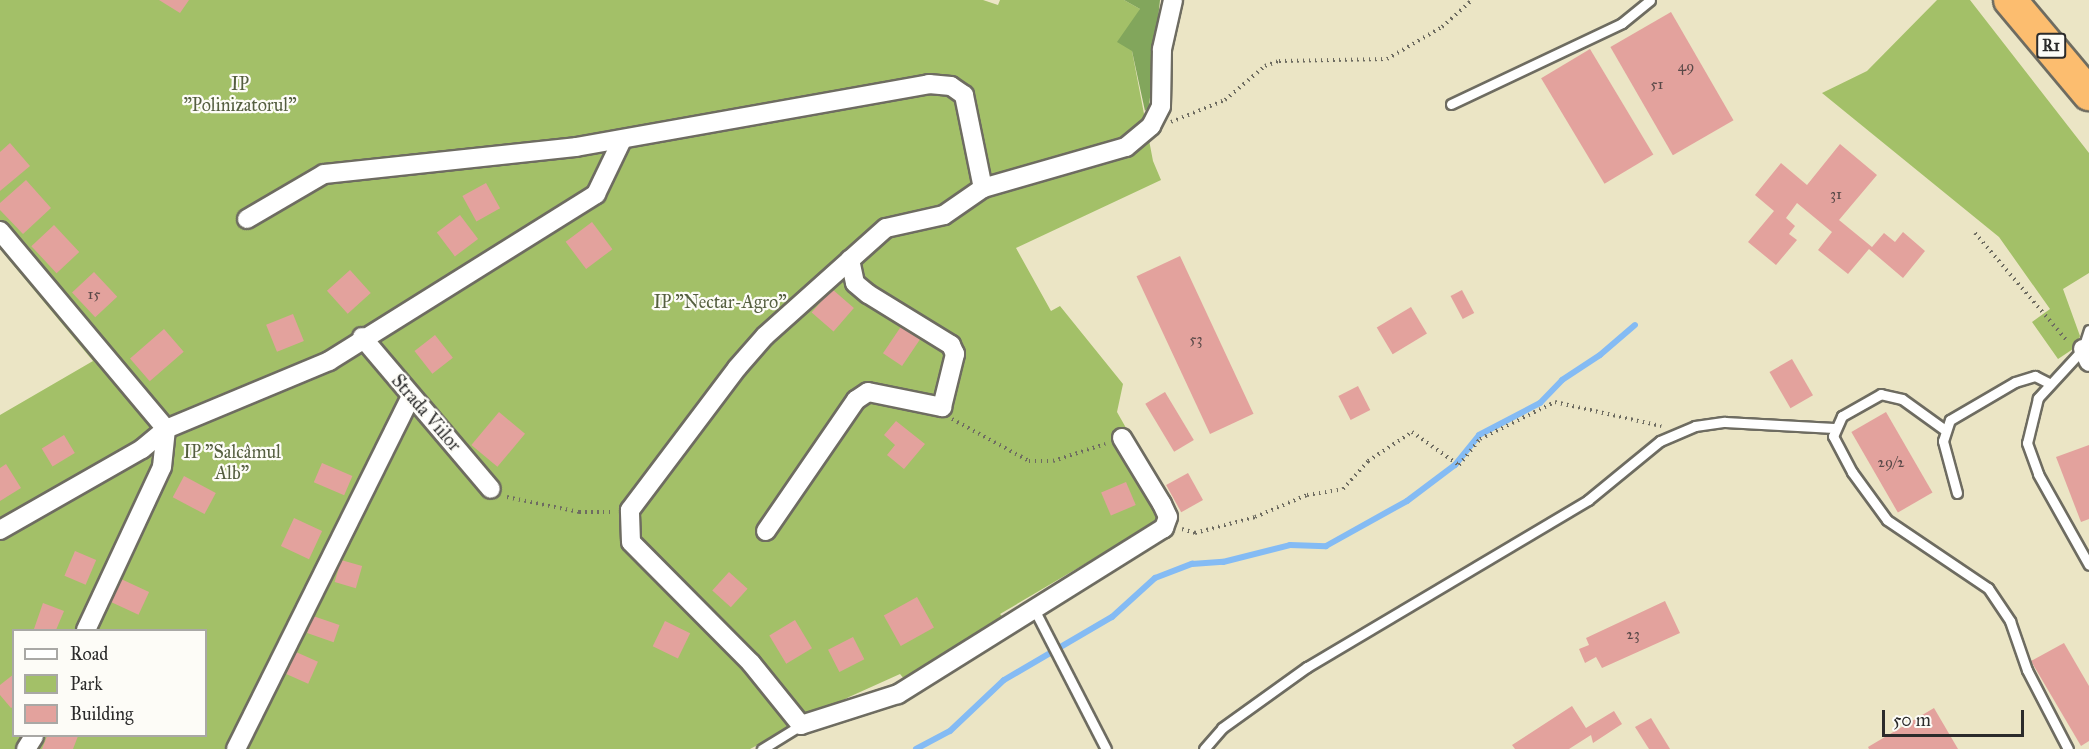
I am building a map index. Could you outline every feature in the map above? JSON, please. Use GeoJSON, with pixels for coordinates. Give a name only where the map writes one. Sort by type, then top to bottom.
{"type":"FeatureCollection","features":[{"type":"Feature","properties":{"kind":"highway","name":"R1"},"geometry":{"type":"LineString","coordinates":[[2010,0],[2089,94]]}},
{"type":"Feature","properties":{"kind":"street"},"geometry":{"type":"LineString","coordinates":[[1122,438],[1168,517],[1164,528],[898,694],[801,725],[743,655],[631,542],[630,510],[744,360],[886,228],[944,215],[983,188],[1126,147],[1151,126],[1161,106],[1162,48],[1173,0]]}},
{"type":"Feature","properties":{"kind":"street"},"geometry":{"type":"LineString","coordinates":[[247,219],[324,174],[622,140],[929,84],[951,86],[964,95],[970,109],[983,188]]}},
{"type":"Feature","properties":{"kind":"street"},"geometry":{"type":"LineString","coordinates":[[0,530],[142,449],[166,429],[281,384],[329,361],[362,338],[596,194],[622,140]]}},
{"type":"Feature","properties":{"kind":"street"},"geometry":{"type":"LineString","coordinates":[[0,231],[166,429],[162,467],[86,629]]}},
{"type":"Feature","properties":{"kind":"street"},"geometry":{"type":"LineString","coordinates":[[766,531],[856,400],[868,392],[942,407],[955,354],[951,345],[868,294],[855,282],[850,260]]}},
{"type":"Feature","properties":{"kind":"street","name":"Strada Viilor"},"geometry":{"type":"LineString","coordinates":[[362,338],[491,489]]}},
{"type":"Feature","properties":{"kind":"street"},"geometry":{"type":"LineString","coordinates":[[236,749],[411,396]]}},
{"type":"Feature","properties":{"kind":"lane"},"geometry":{"type":"LineString","coordinates":[[1451,104],[1622,23],[1650,0]]}},
{"type":"Feature","properties":{"kind":"lane"},"geometry":{"type":"LineString","coordinates":[[2089,330],[2084,355],[2049,383],[2031,414],[2027,443],[2038,474],[2089,566]]}},
{"type":"Feature","properties":{"kind":"lane"},"geometry":{"type":"LineString","coordinates":[[1957,493],[1943,441],[1950,420],[2015,382],[2035,376],[2049,383]]}},
{"type":"Feature","properties":{"kind":"lane"},"geometry":{"type":"LineString","coordinates":[[1945,430],[1902,399],[1881,394],[1842,416],[1834,428],[1837,448],[1887,520],[1988,588],[2010,621],[2026,670],[2068,749]]}},
{"type":"Feature","properties":{"kind":"lane"},"geometry":{"type":"LineString","coordinates":[[1204,749],[1222,728],[1307,667],[1588,500],[1660,441],[1695,426],[1725,422],[1834,428]]}},
{"type":"Feature","properties":{"kind":"lane"},"geometry":{"type":"LineString","coordinates":[[1034,609],[1106,749]]}},
{"type":"Feature","properties":{"kind":"lane"},"geometry":{"type":"LineString","coordinates":[[762,749],[801,725]]}},
{"type":"Feature","properties":{"kind":"path"},"geometry":{"type":"LineString","coordinates":[[1151,126],[1183,119],[1226,100],[1264,66],[1279,61],[1387,59],[1442,27],[1473,0]]}},
{"type":"Feature","properties":{"kind":"path"},"geometry":{"type":"LineString","coordinates":[[1975,233],[2084,355]]}},
{"type":"Feature","properties":{"kind":"path"},"geometry":{"type":"LineString","coordinates":[[1168,517],[1182,530],[1195,532],[1255,517],[1306,495],[1343,489],[1368,461],[1412,432],[1459,465],[1480,439],[1555,402],[1657,423],[1674,435]]}},
{"type":"Feature","properties":{"kind":"path"},"geometry":{"type":"LineString","coordinates":[[942,407],[951,418],[1029,461],[1053,461],[1122,438]]}},
{"type":"Feature","properties":{"kind":"path"},"geometry":{"type":"LineString","coordinates":[[491,489],[499,496],[579,512],[630,510]]}},
{"type":"Feature","properties":{"kind":"green space","name":"IP \"Nectar-Agro\""},"geometry":{"type":"Polygon","coordinates":[[[0,0],[983,0],[998,5],[1000,0],[1124,0],[1140,9],[1132,51],[1153,161],[1161,180],[1016,248],[1051,311],[1060,306],[1123,384],[1117,412],[1134,442],[1116,444],[1157,513],[1156,522],[1000,614],[1007,621],[905,680],[900,674],[849,697],[750,749],[0,749],[0,415],[93,361],[0,249],[0,0]]]}},
{"type":"Feature","properties":{"kind":"green space"},"geometry":{"type":"Polygon","coordinates":[[[1124,0],[1160,0],[1149,107],[1145,111],[1132,51],[1117,42],[1140,9],[1124,0]]]}},
{"type":"Feature","properties":{"kind":"green space"},"geometry":{"type":"Polygon","coordinates":[[[1937,0],[1970,0],[2089,153],[2089,273],[2063,289],[2080,336],[2076,347],[2058,359],[2032,322],[2050,309],[1999,237],[1822,93],[1867,71],[1937,0]]]}},
{"type":"Feature","properties":{"kind":"building"},"geometry":{"type":"Polygon","coordinates":[[[159,0],[189,0],[180,13],[159,0]]]}},
{"type":"Feature","properties":{"kind":"building"},"geometry":{"type":"Polygon","coordinates":[[[1671,12],[1734,120],[1673,155],[1610,47],[1671,12]]]}},
{"type":"Feature","properties":{"kind":"building"},"geometry":{"type":"Polygon","coordinates":[[[1590,49],[1653,154],[1604,184],[1541,78],[1590,49]]]}},
{"type":"Feature","properties":{"kind":"building"},"geometry":{"type":"Polygon","coordinates":[[[10,143],[30,166],[0,191],[0,152],[10,143]]]}},
{"type":"Feature","properties":{"kind":"building"},"geometry":{"type":"Polygon","coordinates":[[[1840,144],[1877,175],[1839,220],[1872,247],[1884,233],[1895,242],[1903,232],[1925,251],[1903,278],[1869,249],[1848,274],[1818,250],[1832,232],[1797,203],[1786,218],[1795,226],[1789,234],[1797,240],[1776,265],[1748,242],[1774,211],[1755,195],[1781,163],[1807,185],[1840,144]]]}},
{"type":"Feature","properties":{"kind":"building"},"geometry":{"type":"Polygon","coordinates":[[[26,180],[51,208],[23,234],[0,210],[0,203],[26,180]]]}},
{"type":"Feature","properties":{"kind":"building"},"geometry":{"type":"Polygon","coordinates":[[[486,183],[500,208],[476,221],[462,196],[486,183]]]}},
{"type":"Feature","properties":{"kind":"building"},"geometry":{"type":"Polygon","coordinates":[[[460,215],[478,239],[455,256],[437,232],[460,215]]]}},
{"type":"Feature","properties":{"kind":"building"},"geometry":{"type":"Polygon","coordinates":[[[592,222],[612,249],[586,269],[566,242],[592,222]]]}},
{"type":"Feature","properties":{"kind":"building"},"geometry":{"type":"Polygon","coordinates":[[[54,225],[79,252],[57,273],[31,246],[54,225]]]}},
{"type":"Feature","properties":{"kind":"building"},"geometry":{"type":"Polygon","coordinates":[[[1180,256],[1254,414],[1210,434],[1136,276],[1180,256]]]}},
{"type":"Feature","properties":{"kind":"building"},"geometry":{"type":"Polygon","coordinates":[[[350,270],[371,293],[348,314],[327,291],[350,270]]]}},
{"type":"Feature","properties":{"kind":"building"},"geometry":{"type":"Polygon","coordinates":[[[94,272],[117,297],[95,317],[72,292],[94,272]]]}},
{"type":"Feature","properties":{"kind":"building"},"geometry":{"type":"Polygon","coordinates":[[[832,289],[854,308],[834,331],[812,312],[832,289]]]}},
{"type":"Feature","properties":{"kind":"building"},"geometry":{"type":"Polygon","coordinates":[[[1462,290],[1474,313],[1463,319],[1451,296],[1462,290]]]}},
{"type":"Feature","properties":{"kind":"building"},"geometry":{"type":"Polygon","coordinates":[[[1411,307],[1427,334],[1393,354],[1377,328],[1411,307]]]}},
{"type":"Feature","properties":{"kind":"building"},"geometry":{"type":"Polygon","coordinates":[[[293,314],[304,341],[277,352],[266,325],[293,314]]]}},
{"type":"Feature","properties":{"kind":"building"},"geometry":{"type":"Polygon","coordinates":[[[902,325],[921,338],[902,366],[883,353],[902,325]]]}},
{"type":"Feature","properties":{"kind":"building"},"geometry":{"type":"Polygon","coordinates":[[[164,329],[184,352],[150,381],[130,359],[164,329]]]}},
{"type":"Feature","properties":{"kind":"building"},"geometry":{"type":"Polygon","coordinates":[[[435,335],[453,358],[432,374],[415,351],[435,335]]]}},
{"type":"Feature","properties":{"kind":"building"},"geometry":{"type":"Polygon","coordinates":[[[1792,359],[1813,395],[1790,408],[1769,372],[1792,359]]]}},
{"type":"Feature","properties":{"kind":"building"},"geometry":{"type":"Polygon","coordinates":[[[1358,386],[1370,410],[1351,420],[1338,396],[1358,386]]]}},
{"type":"Feature","properties":{"kind":"building"},"geometry":{"type":"Polygon","coordinates":[[[1165,392],[1194,440],[1174,452],[1145,404],[1165,392]]]}},
{"type":"Feature","properties":{"kind":"building"},"geometry":{"type":"Polygon","coordinates":[[[499,412],[525,434],[497,467],[471,445],[499,412]]]}},
{"type":"Feature","properties":{"kind":"building"},"geometry":{"type":"Polygon","coordinates":[[[1886,412],[1932,493],[1898,513],[1851,432],[1886,412]]]}},
{"type":"Feature","properties":{"kind":"building"},"geometry":{"type":"Polygon","coordinates":[[[896,421],[925,444],[904,469],[887,455],[895,445],[884,435],[896,421]]]}},
{"type":"Feature","properties":{"kind":"building"},"geometry":{"type":"Polygon","coordinates":[[[64,435],[75,453],[53,466],[42,448],[64,435]]]}},
{"type":"Feature","properties":{"kind":"building"},"geometry":{"type":"Polygon","coordinates":[[[2089,445],[2089,519],[2081,522],[2056,457],[2089,445]]]}},
{"type":"Feature","properties":{"kind":"building"},"geometry":{"type":"Polygon","coordinates":[[[322,463],[352,476],[344,495],[314,482],[322,463]]]}},
{"type":"Feature","properties":{"kind":"building"},"geometry":{"type":"Polygon","coordinates":[[[6,464],[21,488],[0,501],[0,468],[6,464]]]}},
{"type":"Feature","properties":{"kind":"building"},"geometry":{"type":"Polygon","coordinates":[[[1188,473],[1203,500],[1181,512],[1166,485],[1188,473]]]}},
{"type":"Feature","properties":{"kind":"building"},"geometry":{"type":"Polygon","coordinates":[[[184,476],[216,493],[205,514],[173,497],[184,476]]]}},
{"type":"Feature","properties":{"kind":"building"},"geometry":{"type":"Polygon","coordinates":[[[1126,482],[1136,505],[1111,516],[1101,493],[1126,482]]]}},
{"type":"Feature","properties":{"kind":"building"},"geometry":{"type":"Polygon","coordinates":[[[294,518],[322,531],[309,559],[281,546],[294,518]]]}},
{"type":"Feature","properties":{"kind":"building"},"geometry":{"type":"Polygon","coordinates":[[[75,551],[96,560],[86,585],[64,576],[75,551]]]}},
{"type":"Feature","properties":{"kind":"building"},"geometry":{"type":"Polygon","coordinates":[[[341,560],[362,566],[356,588],[335,582],[341,560]]]}},
{"type":"Feature","properties":{"kind":"building"},"geometry":{"type":"Polygon","coordinates":[[[729,572],[748,589],[731,607],[712,591],[729,572]]]}},
{"type":"Feature","properties":{"kind":"building"},"geometry":{"type":"Polygon","coordinates":[[[121,579],[149,592],[139,615],[110,602],[121,579]]]}},
{"type":"Feature","properties":{"kind":"building"},"geometry":{"type":"Polygon","coordinates":[[[917,597],[934,628],[901,646],[884,615],[917,597]]]}},
{"type":"Feature","properties":{"kind":"building"},"geometry":{"type":"Polygon","coordinates":[[[1665,601],[1680,633],[1602,668],[1596,657],[1585,663],[1579,649],[1589,645],[1586,638],[1665,601]]]}},
{"type":"Feature","properties":{"kind":"building"},"geometry":{"type":"Polygon","coordinates":[[[43,603],[64,611],[56,629],[34,629],[43,603]]]}},
{"type":"Feature","properties":{"kind":"building"},"geometry":{"type":"Polygon","coordinates":[[[313,616],[339,625],[334,642],[307,633],[313,616]]]}},
{"type":"Feature","properties":{"kind":"building"},"geometry":{"type":"Polygon","coordinates":[[[795,620],[812,648],[786,664],[769,635],[795,620]]]}},
{"type":"Feature","properties":{"kind":"building"},"geometry":{"type":"Polygon","coordinates":[[[665,621],[690,633],[678,658],[653,646],[665,621]]]}},
{"type":"Feature","properties":{"kind":"building"},"geometry":{"type":"Polygon","coordinates":[[[853,637],[864,659],[839,672],[828,650],[853,637]]]}},
{"type":"Feature","properties":{"kind":"building"},"geometry":{"type":"Polygon","coordinates":[[[2064,643],[2089,686],[2089,741],[2081,746],[2031,661],[2064,643]]]}},
{"type":"Feature","properties":{"kind":"building"},"geometry":{"type":"Polygon","coordinates":[[[296,652],[318,662],[308,684],[286,674],[296,652]]]}},
{"type":"Feature","properties":{"kind":"building"},"geometry":{"type":"Polygon","coordinates":[[[12,676],[11,708],[0,695],[0,685],[12,676]]]}},
{"type":"Feature","properties":{"kind":"building"},"geometry":{"type":"Polygon","coordinates":[[[1572,706],[1586,728],[1614,711],[1622,724],[1593,743],[1591,735],[1569,749],[1515,749],[1512,745],[1572,706]]]}},
{"type":"Feature","properties":{"kind":"building"},"geometry":{"type":"Polygon","coordinates":[[[1934,708],[1958,749],[1869,749],[1868,747],[1934,708]]]}},
{"type":"Feature","properties":{"kind":"building"},"geometry":{"type":"Polygon","coordinates":[[[1651,718],[1670,749],[1649,749],[1635,727],[1651,718]]]}},
{"type":"Feature","properties":{"kind":"building"},"geometry":{"type":"Polygon","coordinates":[[[47,737],[78,737],[73,749],[42,749],[47,737]]]}},
{"type":"Feature","properties":{"kind":"waterway"},"geometry":{"type":"LineString","coordinates":[[916,749],[950,731],[1004,680],[1112,617],[1155,578],[1192,564],[1223,562],[1290,545],[1326,546],[1407,501],[1455,465],[1479,435],[1540,403],[1562,380],[1600,355],[1635,325]]}},
{"type":"Feature","properties":{"kind":"park label","name":"IP \"Polinizatorul\""},"geometry":{"type":"Point","coordinates":[240,95]}},
{"type":"Feature","properties":{"kind":"park label","name":"IP \"Salcâmul Alb\""},"geometry":{"type":"Point","coordinates":[232,463]}}]}
